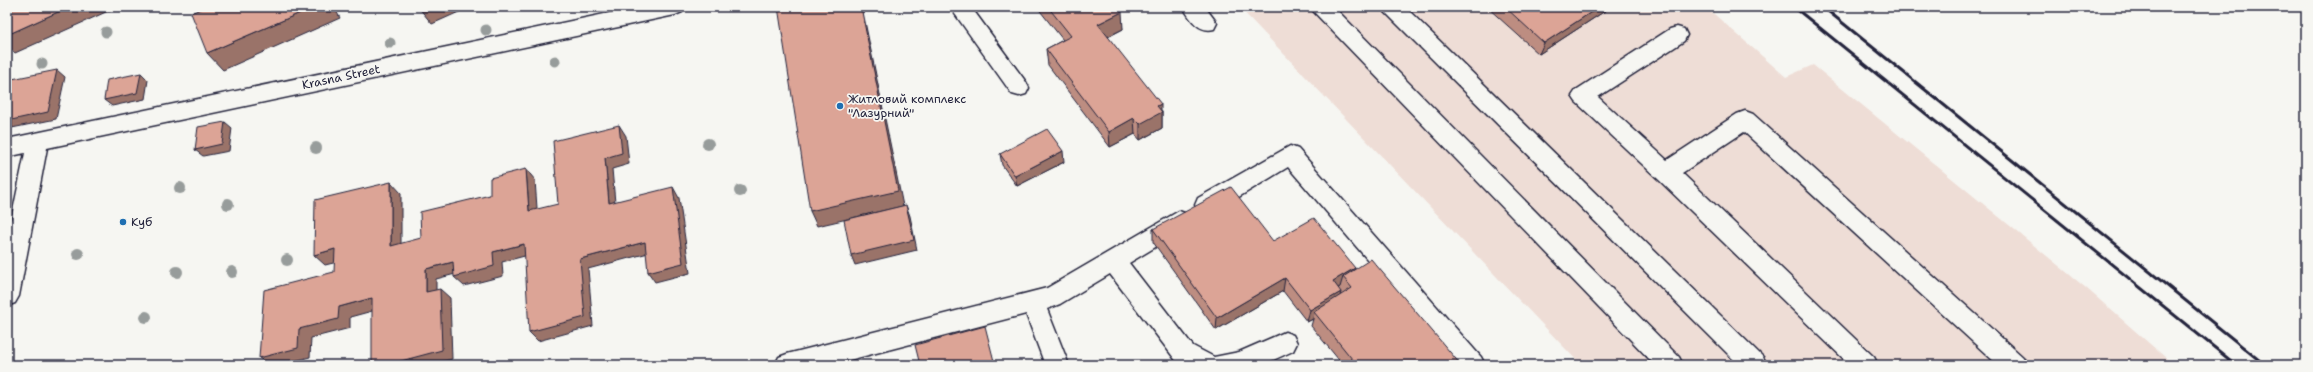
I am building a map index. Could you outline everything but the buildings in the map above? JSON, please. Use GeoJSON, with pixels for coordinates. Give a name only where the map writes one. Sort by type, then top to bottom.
{"type":"FeatureCollection","features":[{"type":"Feature","properties":{"kind":"street","name":"Krasna Street"},"geometry":{"type":"LineString","coordinates":[[7,148],[675,7]]}},
{"type":"Feature","properties":{"kind":"street"},"geometry":{"type":"LineString","coordinates":[[960,7],[1019,88]]}},
{"type":"Feature","properties":{"kind":"street"},"geometry":{"type":"LineString","coordinates":[[1193,7],[1206,23]]}},
{"type":"Feature","properties":{"kind":"street"},"geometry":{"type":"LineString","coordinates":[[1321,7],[1671,365]]}},
{"type":"Feature","properties":{"kind":"street"},"geometry":{"type":"LineString","coordinates":[[1392,7],[1755,365]]}},
{"type":"Feature","properties":{"kind":"street"},"geometry":{"type":"LineString","coordinates":[[1678,35],[1583,96],[1666,172],[1866,365]]}},
{"type":"Feature","properties":{"kind":"street"},"geometry":{"type":"LineString","coordinates":[[1666,172],[1745,120],[2015,365]]}},
{"type":"Feature","properties":{"kind":"street"},"geometry":{"type":"LineString","coordinates":[[7,296],[38,141]]}},
{"type":"Feature","properties":{"kind":"street"},"geometry":{"type":"LineString","coordinates":[[787,365],[848,357],[1052,297],[1290,155],[1473,365]]}},
{"type":"Feature","properties":{"kind":"street"},"geometry":{"type":"LineString","coordinates":[[1113,260],[1185,354],[1206,365]]}},
{"type":"Feature","properties":{"kind":"street"},"geometry":{"type":"LineString","coordinates":[[1033,302],[1057,365]]}},
{"type":"Feature","properties":{"kind":"street"},"geometry":{"type":"LineString","coordinates":[[1222,365],[1241,362],[1285,343]]}},
{"type":"Feature","properties":{"kind":"shaded area"},"geometry":{"type":"Polygon","coordinates":[[[1239,7],[1706,7],[1786,77],[1813,65],[2086,288],[2174,365],[1581,365],[1239,7]]]}},
{"type":"Feature","properties":{"kind":"railway"},"geometry":{"type":"LineString","coordinates":[[1794,7],[2236,365]]}},
{"type":"Feature","properties":{"kind":"railway"},"geometry":{"type":"LineString","coordinates":[[1823,7],[2265,365]]}},
{"type":"Feature","properties":{"kind":"place","name":"Житловий комплекс \"Лазурний\""},"geometry":{"type":"Point","coordinates":[840,106]}},
{"type":"Feature","properties":{"kind":"place","name":"Куб"},"geometry":{"type":"Point","coordinates":[123,222]}}]}
